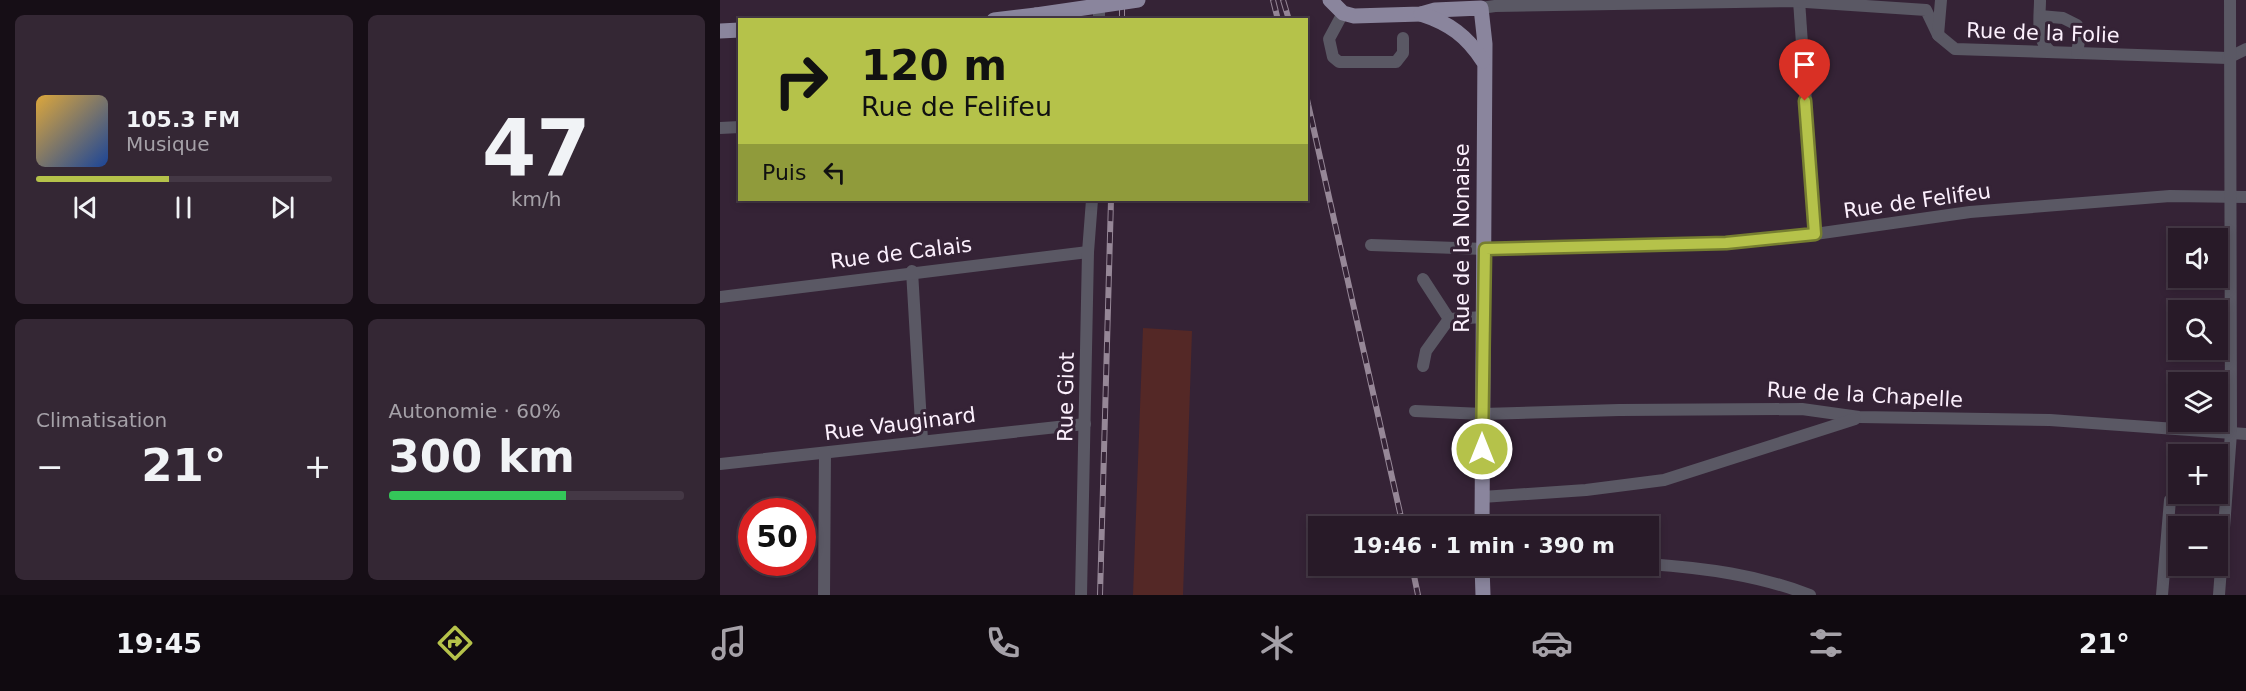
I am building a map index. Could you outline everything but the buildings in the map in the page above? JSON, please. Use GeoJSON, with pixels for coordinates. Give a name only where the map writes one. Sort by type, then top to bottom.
{"type":"FeatureCollection","features":[{"type":"Feature","properties":{"kind":"main road"},"geometry":{"type":"LineString","coordinates":[[1011,18],[1138,0]]}},
{"type":"Feature","properties":{"kind":"main road"},"geometry":{"type":"LineString","coordinates":[[1330,0],[1343,13],[1354,16],[1421,14],[1435,10],[1481,8]]}},
{"type":"Feature","properties":{"kind":"main road","name":"Rue de la Nonaise"},"geometry":{"type":"LineString","coordinates":[[1481,8],[1485,44],[1483,61],[1485,249],[1482,516]]}},
{"type":"Feature","properties":{"kind":"main road"},"geometry":{"type":"LineString","coordinates":[[1421,14],[1463,34],[1483,61]]}},
{"type":"Feature","properties":{"kind":"main road"},"geometry":{"type":"LineString","coordinates":[[1482,576],[1483,595]]}},
{"type":"Feature","properties":{"kind":"street"},"geometry":{"type":"LineString","coordinates":[[1099,0],[1099,18]]}},
{"type":"Feature","properties":{"kind":"street"},"geometry":{"type":"LineString","coordinates":[[1938,35],[1941,0]]}},
{"type":"Feature","properties":{"kind":"street"},"geometry":{"type":"LineString","coordinates":[[2040,0],[2043,46],[2051,52]]}},
{"type":"Feature","properties":{"kind":"street"},"geometry":{"type":"LineString","coordinates":[[2219,595],[2231,433],[2230,0]]}},
{"type":"Feature","properties":{"kind":"street"},"geometry":{"type":"LineString","coordinates":[[1799,1],[1815,234]]}},
{"type":"Feature","properties":{"kind":"street","name":"Rue de la Folie"},"geometry":{"type":"LineString","coordinates":[[1481,8],[1799,1],[1926,10],[1938,35],[1955,50],[2229,58]]}},
{"type":"Feature","properties":{"kind":"street"},"geometry":{"type":"LineString","coordinates":[[1343,13],[1329,39],[1333,57],[1340,62],[1396,62],[1403,53],[1403,38]]}},
{"type":"Feature","properties":{"kind":"street"},"geometry":{"type":"LineString","coordinates":[[2040,16],[2063,18],[2077,25],[2080,34],[2077,53]]}},
{"type":"Feature","properties":{"kind":"street"},"geometry":{"type":"LineString","coordinates":[[2229,58],[2246,49]]}},
{"type":"Feature","properties":{"kind":"street"},"geometry":{"type":"LineString","coordinates":[[720,128],[738,127]]}},
{"type":"Feature","properties":{"kind":"street","name":"Rue de Felifeu"},"geometry":{"type":"LineString","coordinates":[[1371,245],[1485,249],[1726,243],[1815,234],[1982,211],[2170,196],[2246,197]]}},
{"type":"Feature","properties":{"kind":"street","name":"Rue Giot"},"geometry":{"type":"LineString","coordinates":[[1081,595],[1088,252],[1092,201]]}},
{"type":"Feature","properties":{"kind":"street","name":"Rue de Calais"},"geometry":{"type":"LineString","coordinates":[[720,297],[912,271],[1088,252]]}},
{"type":"Feature","properties":{"kind":"street"},"geometry":{"type":"LineString","coordinates":[[912,271],[922,440]]}},
{"type":"Feature","properties":{"kind":"street"},"geometry":{"type":"LineString","coordinates":[[1424,279],[1449,319]]}},
{"type":"Feature","properties":{"kind":"street"},"geometry":{"type":"LineString","coordinates":[[1449,319],[1484,317]]}},
{"type":"Feature","properties":{"kind":"street"},"geometry":{"type":"LineString","coordinates":[[1423,366],[1426,351],[1449,319]]}},
{"type":"Feature","properties":{"kind":"street","name":"Rue de la Chapelle"},"geometry":{"type":"LineString","coordinates":[[1482,414],[1619,410],[1802,409],[1859,417],[2050,420],[2246,434]]}},
{"type":"Feature","properties":{"kind":"street"},"geometry":{"type":"LineString","coordinates":[[1415,411],[1482,414]]}},
{"type":"Feature","properties":{"kind":"street"},"geometry":{"type":"LineString","coordinates":[[1482,497],[1586,490],[1664,480],[1859,417]]}},
{"type":"Feature","properties":{"kind":"street","name":"Rue Vauginard"},"geometry":{"type":"LineString","coordinates":[[720,464],[922,440],[1085,424]]}},
{"type":"Feature","properties":{"kind":"street"},"geometry":{"type":"LineString","coordinates":[[824,595],[825,453]]}},
{"type":"Feature","properties":{"kind":"street"},"geometry":{"type":"LineString","coordinates":[[2162,595],[2170,504]]}},
{"type":"Feature","properties":{"kind":"street"},"geometry":{"type":"LineString","coordinates":[[1659,565],[1728,571],[1783,585],[1810,595]]}},
{"type":"Feature","properties":{"kind":"shaded area"},"geometry":{"type":"Polygon","coordinates":[[[1143,328],[1192,331],[1183,595],[1133,595],[1143,328]]]}},
{"type":"Feature","properties":{"kind":"railway"},"geometry":{"type":"LineString","coordinates":[[1122,0],[1122,18]]}},
{"type":"Feature","properties":{"kind":"railway"},"geometry":{"type":"LineString","coordinates":[[1273,0],[1278,18]]}},
{"type":"Feature","properties":{"kind":"railway"},"geometry":{"type":"LineString","coordinates":[[1283,0],[1288,18]]}},
{"type":"Feature","properties":{"kind":"railway"},"geometry":{"type":"LineString","coordinates":[[1308,104],[1401,516]]}},
{"type":"Feature","properties":{"kind":"railway"},"geometry":{"type":"LineString","coordinates":[[1100,595],[1111,201]]}},
{"type":"Feature","properties":{"kind":"railway"},"geometry":{"type":"LineString","coordinates":[[1414,576],[1418,595]]}},
{"type":"Feature","properties":{"kind":"route"},"geometry":{"type":"LineString","coordinates":[[1482,449],[1485,249],[1726,243],[1815,234],[1805,101]]}}]}
